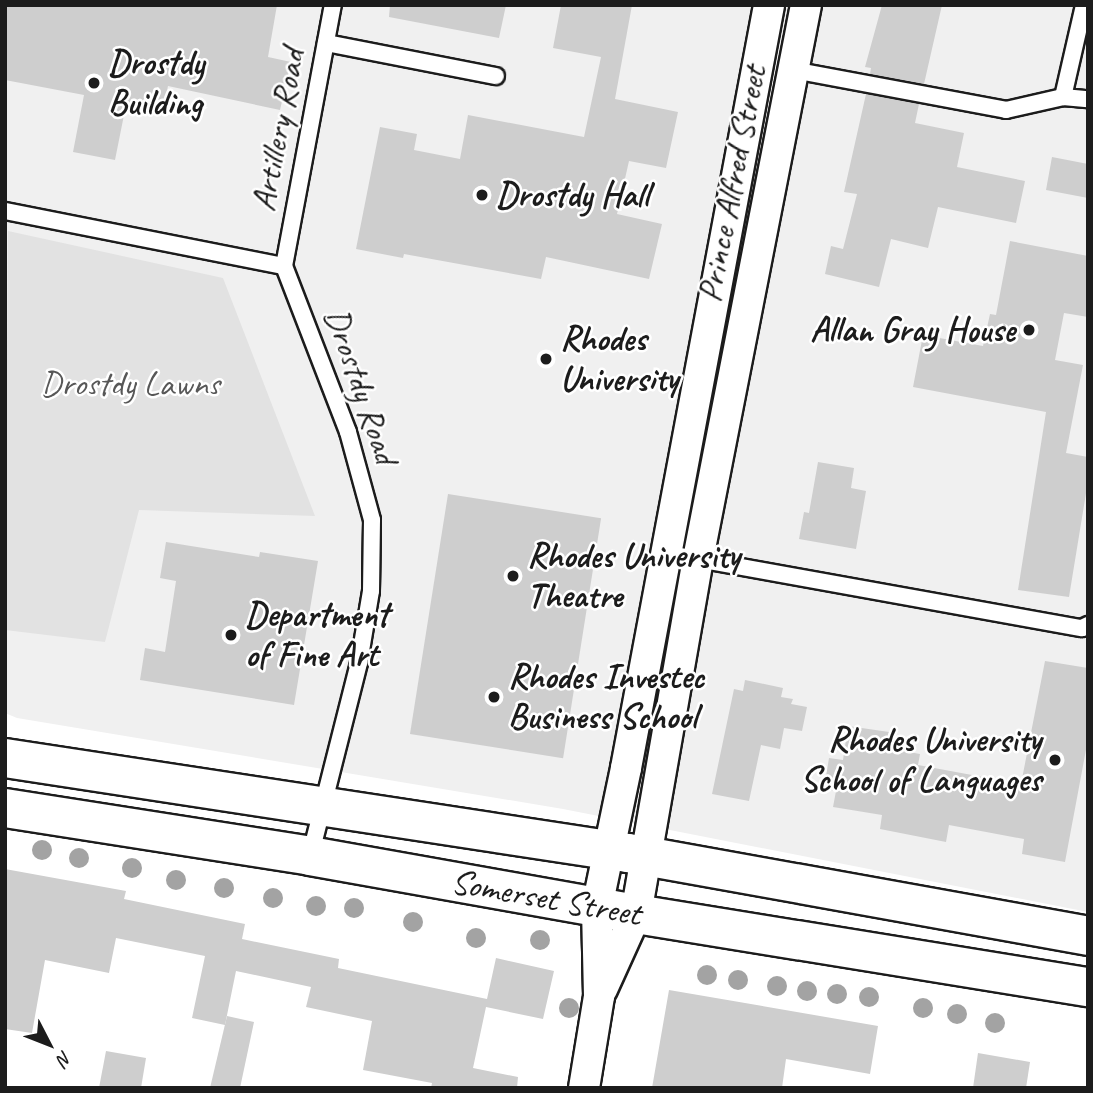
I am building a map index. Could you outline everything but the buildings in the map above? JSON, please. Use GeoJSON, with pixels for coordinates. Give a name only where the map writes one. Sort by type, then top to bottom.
{"type":"FeatureCollection","features":[{"type":"Feature","properties":{"kind":"main road","name":"Somerset Street"},"geometry":{"type":"LineString","coordinates":[[5,758],[608,850],[1088,936]]}},
{"type":"Feature","properties":{"kind":"main road","name":"Somerset Street"},"geometry":{"type":"LineString","coordinates":[[5,808],[310,856],[636,914],[1088,988]]}},
{"type":"Feature","properties":{"kind":"street","name":"Prince Alfred Street"},"geometry":{"type":"LineString","coordinates":[[600,996],[597,907],[626,768],[664,553],[769,5]]}},
{"type":"Feature","properties":{"kind":"street","name":"Prince Alfred Street"},"geometry":{"type":"LineString","coordinates":[[600,996],[636,914],[698,559],[806,5]]}},
{"type":"Feature","properties":{"kind":"street"},"geometry":{"type":"LineString","coordinates":[[583,1088],[600,996]]}},
{"type":"Feature","properties":{"kind":"lane","name":"Artillery Road"},"geometry":{"type":"LineString","coordinates":[[284,266],[333,5]]}},
{"type":"Feature","properties":{"kind":"lane"},"geometry":{"type":"LineString","coordinates":[[1063,97],[1084,5]]}},
{"type":"Feature","properties":{"kind":"lane"},"geometry":{"type":"LineString","coordinates":[[326,43],[496,76]]}},
{"type":"Feature","properties":{"kind":"lane"},"geometry":{"type":"LineString","coordinates":[[793,70],[1006,110],[1063,97],[1088,99]]}},
{"type":"Feature","properties":{"kind":"lane"},"geometry":{"type":"LineString","coordinates":[[5,211],[284,266]]}},
{"type":"Feature","properties":{"kind":"lane","name":"Drostdy Road"},"geometry":{"type":"LineString","coordinates":[[284,266],[348,432],[372,520],[371,591],[359,663],[310,856]]}},
{"type":"Feature","properties":{"kind":"lane"},"geometry":{"type":"LineString","coordinates":[[664,553],[1082,628],[1088,625]]}},
{"type":"Feature","properties":{"kind":"shaded area","name":"Rhodes University"},"geometry":{"type":"Polygon","coordinates":[[[5,5],[1088,5],[1088,912],[563,809],[17,718],[5,713],[5,5]]]}},
{"type":"Feature","properties":{"kind":"green space","name":"Drostdy Lawns"},"geometry":{"type":"Polygon","coordinates":[[[8,231],[223,278],[315,516],[139,510],[105,642],[5,630],[8,231]]]}},
{"type":"Feature","properties":{"kind":"place","name":"Drostdy Building"},"geometry":{"type":"Point","coordinates":[94,83]}},
{"type":"Feature","properties":{"kind":"place","name":"Drostdy Hall"},"geometry":{"type":"Point","coordinates":[482,195]}},
{"type":"Feature","properties":{"kind":"place","name":"Allan Gray House"},"geometry":{"type":"Point","coordinates":[1029,330]}},
{"type":"Feature","properties":{"kind":"place","name":"Rhodes University"},"geometry":{"type":"Point","coordinates":[546,359]}},
{"type":"Feature","properties":{"kind":"place","name":"Rhodes University Theatre"},"geometry":{"type":"Point","coordinates":[513,576]}},
{"type":"Feature","properties":{"kind":"place","name":"Department of Fine Art"},"geometry":{"type":"Point","coordinates":[231,635]}},
{"type":"Feature","properties":{"kind":"place","name":"Rhodes Investec Business School"},"geometry":{"type":"Point","coordinates":[494,697]}},
{"type":"Feature","properties":{"kind":"place","name":"Rhodes University School of Languages"},"geometry":{"type":"Point","coordinates":[1055,760]}}]}
